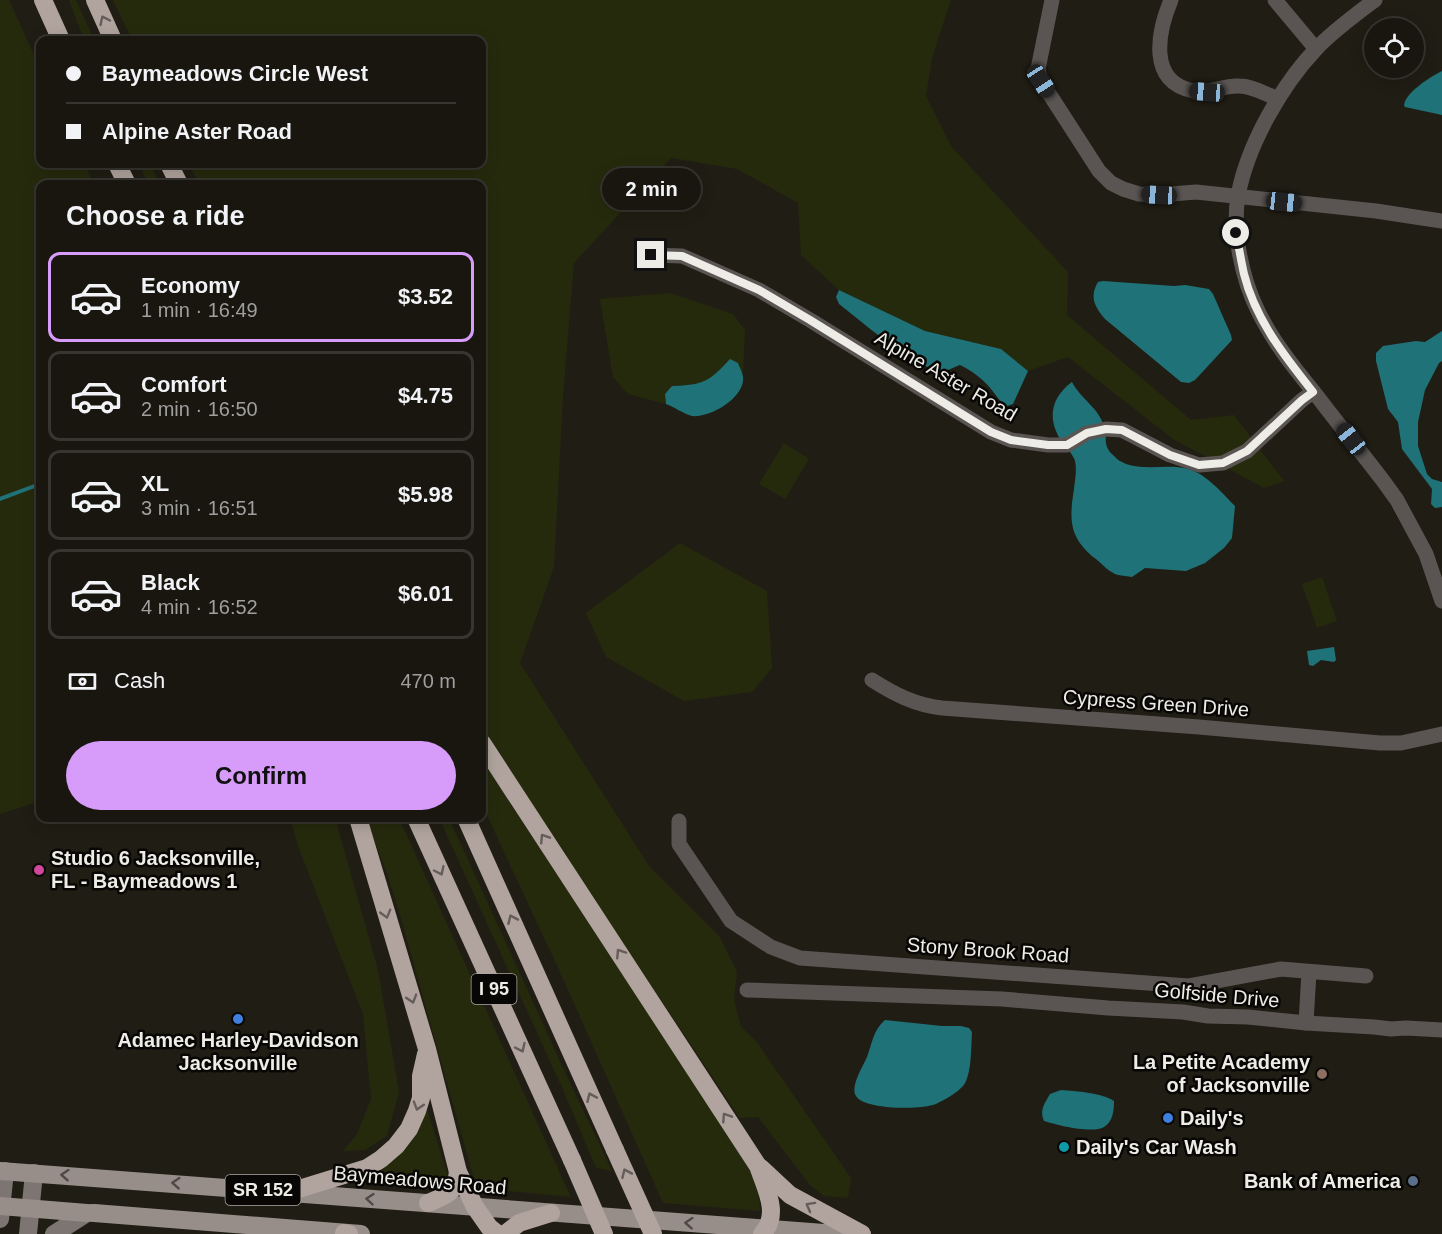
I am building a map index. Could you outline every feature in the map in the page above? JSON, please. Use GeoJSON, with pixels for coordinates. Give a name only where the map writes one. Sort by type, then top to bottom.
{"type":"FeatureCollection","features":[{"type":"Feature","properties":{"kind":"highway"},"geometry":{"type":"LineString","coordinates":[[43,0],[59,36]]}},
{"type":"Feature","properties":{"kind":"highway"},"geometry":{"type":"LineString","coordinates":[[95,0],[111,36]]}},
{"type":"Feature","properties":{"kind":"highway"},"geometry":{"type":"LineString","coordinates":[[486,749],[758,1166],[771,1204],[768,1232]]}},
{"type":"Feature","properties":{"kind":"highway"},"geometry":{"type":"LineString","coordinates":[[359,822],[427,1049],[458,1172],[476,1207],[489,1227],[498,1234]]}},
{"type":"Feature","properties":{"kind":"highway","name":"I 95"},"geometry":{"type":"LineString","coordinates":[[418,822],[604,1234]]}},
{"type":"Feature","properties":{"kind":"highway","name":"I 95"},"geometry":{"type":"LineString","coordinates":[[468,822],[653,1234]]}},
{"type":"Feature","properties":{"kind":"highway"},"geometry":{"type":"LineString","coordinates":[[289,1192],[368,1167],[396,1146],[409,1129],[417,1111],[421,1098],[421,1076],[427,1049]]}},
{"type":"Feature","properties":{"kind":"highway"},"geometry":{"type":"LineString","coordinates":[[758,1166],[790,1194],[862,1234]]}},
{"type":"Feature","properties":{"kind":"highway"},"geometry":{"type":"LineString","coordinates":[[428,1203],[449,1194],[457,1184],[458,1172]]}},
{"type":"Feature","properties":{"kind":"highway"},"geometry":{"type":"LineString","coordinates":[[506,1234],[519,1223],[551,1213]]}},
{"type":"Feature","properties":{"kind":"main road","name":"Baymeadows Road"},"geometry":{"type":"LineString","coordinates":[[3,1171],[428,1203],[768,1232],[837,1234]]}},
{"type":"Feature","properties":{"kind":"main road","name":"SR 152"},"geometry":{"type":"LineString","coordinates":[[1,1210],[30,1209],[91,1213],[352,1234]]}},
{"type":"Feature","properties":{"kind":"street"},"geometry":{"type":"LineString","coordinates":[[1052,0],[1038,69],[1041,81],[1099,171],[1111,183],[1139,194],[1196,192],[1376,211],[1442,221]]}},
{"type":"Feature","properties":{"kind":"street"},"geometry":{"type":"LineString","coordinates":[[1171,0],[1160,32],[1159,47],[1160,60],[1172,81],[1193,91],[1207,92],[1240,85],[1278,99]]}},
{"type":"Feature","properties":{"kind":"street"},"geometry":{"type":"LineString","coordinates":[[1275,0],[1316,49]]}},
{"type":"Feature","properties":{"kind":"street"},"geometry":{"type":"LineString","coordinates":[[1375,0],[1316,49],[1294,76],[1267,117],[1247,162],[1238,197],[1236,233],[1244,275],[1258,311],[1289,361],[1397,500],[1426,554],[1442,601]]}},
{"type":"Feature","properties":{"kind":"street","name":"Alpine Aster Road"},"geometry":{"type":"LineString","coordinates":[[651,255],[682,256],[759,290],[991,432],[1011,440],[1067,445],[1087,433],[1106,429],[1122,430],[1170,455],[1199,465],[1223,463],[1247,451],[1313,392]]}},
{"type":"Feature","properties":{"kind":"street","name":"Cypress Green Drive"},"geometry":{"type":"LineString","coordinates":[[872,680],[896,695],[919,704],[942,708],[1380,743],[1401,743],[1442,734]]}},
{"type":"Feature","properties":{"kind":"street","name":"Stony Brook Road"},"geometry":{"type":"LineString","coordinates":[[679,821],[679,844],[731,921],[771,948],[800,958],[1189,986],[1281,969],[1366,976]]}},
{"type":"Feature","properties":{"kind":"street"},"geometry":{"type":"LineString","coordinates":[[1306,1023],[1310,972]]}},
{"type":"Feature","properties":{"kind":"street","name":"Golfside Drive"},"geometry":{"type":"LineString","coordinates":[[747,990],[989,998],[1306,1023],[1442,1030]]}},
{"type":"Feature","properties":{"kind":"street"},"geometry":{"type":"LineString","coordinates":[[1,1210],[3,1171]]}},
{"type":"Feature","properties":{"kind":"street"},"geometry":{"type":"LineString","coordinates":[[28,1234],[34,1173]]}},
{"type":"Feature","properties":{"kind":"street"},"geometry":{"type":"LineString","coordinates":[[54,1234],[91,1213]]}},
{"type":"Feature","properties":{"kind":"green space"},"geometry":{"type":"Polygon","coordinates":[[[0,0],[9,0],[36,59],[36,168],[86,168],[92,180],[36,180],[36,802],[0,814],[0,0]]]}},
{"type":"Feature","properties":{"kind":"green space"},"geometry":{"type":"Polygon","coordinates":[[[69,0],[76,0],[92,36],[82,36],[69,0]]]}},
{"type":"Feature","properties":{"kind":"green space"},"geometry":{"type":"Polygon","coordinates":[[[113,0],[951,0],[932,58],[926,96],[951,146],[1068,272],[1067,315],[1191,420],[1234,415],[1284,481],[1264,488],[1173,439],[1068,357],[1028,371],[1001,349],[925,331],[839,290],[801,255],[798,203],[737,169],[671,158],[574,263],[563,397],[554,567],[520,663],[649,866],[720,937],[737,972],[734,1000],[741,1027],[756,1041],[851,1178],[848,1198],[824,1196],[809,1184],[758,1117],[740,1118],[572,867],[565,852],[486,739],[486,180],[197,180],[191,168],[486,168],[486,36],[130,36],[113,0]]]}},
{"type":"Feature","properties":{"kind":"green space"},"geometry":{"type":"Polygon","coordinates":[[[141,168],[152,168],[158,180],[146,180],[141,168]]]}},
{"type":"Feature","properties":{"kind":"green space"},"geometry":{"type":"Polygon","coordinates":[[[670,293],[733,314],[745,330],[743,375],[738,363],[730,360],[716,375],[698,384],[672,386],[665,394],[666,404],[628,394],[613,377],[600,299],[670,293]]]}},
{"type":"Feature","properties":{"kind":"green space"},"geometry":{"type":"Polygon","coordinates":[[[784,443],[809,459],[785,499],[759,484],[784,443]]]}},
{"type":"Feature","properties":{"kind":"green space"},"geometry":{"type":"Polygon","coordinates":[[[680,543],[767,591],[772,668],[752,692],[684,701],[606,657],[586,613],[680,543]]]}},
{"type":"Feature","properties":{"kind":"green space"},"geometry":{"type":"Polygon","coordinates":[[[1322,577],[1337,621],[1317,628],[1302,584],[1322,577]]]}},
{"type":"Feature","properties":{"kind":"green space"},"geometry":{"type":"Polygon","coordinates":[[[486,762],[743,1157],[755,1183],[760,1211],[663,1203],[486,814],[486,762]]]}},
{"type":"Feature","properties":{"kind":"green space"},"geometry":{"type":"Polygon","coordinates":[[[291,822],[336,822],[378,970],[399,1092],[387,1136],[365,1150],[343,1151],[357,1134],[371,1099],[363,1014],[298,846],[291,822]]]}},
{"type":"Feature","properties":{"kind":"green space"},"geometry":{"type":"Polygon","coordinates":[[[368,822],[401,822],[571,1197],[478,1188],[475,1183],[387,874],[368,822]]]}},
{"type":"Feature","properties":{"kind":"green space"},"geometry":{"type":"Polygon","coordinates":[[[441,822],[451,822],[612,1171],[596,1168],[564,1092],[441,822]]]}},
{"type":"Feature","properties":{"kind":"green space"},"geometry":{"type":"Polygon","coordinates":[[[427,1109],[448,1176],[446,1186],[375,1178],[372,1173],[419,1125],[427,1109]]]}},
{"type":"Feature","properties":{"kind":"water"},"geometry":{"type":"Polygon","coordinates":[[[1442,71],[1442,115],[1405,107],[1406,100],[1414,90],[1442,71]]]}},
{"type":"Feature","properties":{"kind":"water"},"geometry":{"type":"Polygon","coordinates":[[[1098,282],[1185,285],[1209,289],[1232,340],[1195,380],[1189,383],[1181,382],[1101,315],[1096,306],[1094,292],[1098,282]]]}},
{"type":"Feature","properties":{"kind":"water"},"geometry":{"type":"Polygon","coordinates":[[[839,290],[925,331],[1001,349],[1028,371],[1013,404],[1007,406],[1004,404],[988,385],[973,372],[960,365],[942,371],[904,354],[839,304],[836,297],[839,290]]]}},
{"type":"Feature","properties":{"kind":"water"},"geometry":{"type":"Polygon","coordinates":[[[1442,331],[1442,361],[1425,390],[1418,422],[1418,446],[1427,474],[1432,479],[1442,482],[1442,507],[1435,508],[1431,504],[1432,489],[1402,449],[1398,422],[1388,409],[1376,353],[1383,346],[1416,341],[1425,342],[1442,331]]]}},
{"type":"Feature","properties":{"kind":"water"},"geometry":{"type":"Polygon","coordinates":[[[730,359],[738,363],[743,381],[737,394],[724,406],[707,414],[692,416],[666,404],[665,394],[672,386],[691,385],[705,381],[730,359]]]}},
{"type":"Feature","properties":{"kind":"water"},"geometry":{"type":"Polygon","coordinates":[[[1072,382],[1101,419],[1108,448],[1119,460],[1135,466],[1176,467],[1191,470],[1212,483],[1235,506],[1232,538],[1224,548],[1205,563],[1186,571],[1145,568],[1132,577],[1112,572],[1080,544],[1072,519],[1075,461],[1057,434],[1053,418],[1055,402],[1072,382]]]}},
{"type":"Feature","properties":{"kind":"water"},"geometry":{"type":"Polygon","coordinates":[[[1334,647],[1336,660],[1334,662],[1321,660],[1313,666],[1309,665],[1307,651],[1334,647]]]}},
{"type":"Feature","properties":{"kind":"water"},"geometry":{"type":"Polygon","coordinates":[[[885,1020],[969,1028],[972,1032],[970,1060],[968,1075],[963,1086],[936,1104],[929,1106],[894,1108],[861,1101],[856,1096],[856,1082],[875,1033],[885,1020]]]}},
{"type":"Feature","properties":{"kind":"water"},"geometry":{"type":"Polygon","coordinates":[[[1061,1090],[1096,1094],[1109,1098],[1114,1101],[1111,1119],[1104,1127],[1091,1130],[1044,1121],[1042,1110],[1046,1100],[1050,1094],[1061,1090]]]}},
{"type":"Feature","properties":{"kind":"waterway"},"geometry":{"type":"LineString","coordinates":[[0,499],[36,486]]}},
{"type":"Feature","properties":{"kind":"place","name":"Studio 6 Jacksonville, FL - Baymeadows 1"},"geometry":{"type":"Point","coordinates":[39,870]}},
{"type":"Feature","properties":{"kind":"place","name":"Adamec Harley-Davidson Jacksonville"},"geometry":{"type":"Point","coordinates":[238,1019]}},
{"type":"Feature","properties":{"kind":"place","name":"La Petite Academy of Jacksonville"},"geometry":{"type":"Point","coordinates":[1322,1074]}},
{"type":"Feature","properties":{"kind":"place","name":"Daily's"},"geometry":{"type":"Point","coordinates":[1168,1118]}},
{"type":"Feature","properties":{"kind":"place","name":"Daily's Car Wash"},"geometry":{"type":"Point","coordinates":[1064,1147]}},
{"type":"Feature","properties":{"kind":"place","name":"Bank of America"},"geometry":{"type":"Point","coordinates":[1413,1181]}},
{"type":"Feature","properties":{"kind":"route"},"geometry":{"type":"LineString","coordinates":[[651,255],[682,256],[759,290],[991,432],[1011,440],[1067,445],[1087,433],[1106,429],[1122,430],[1170,455],[1199,465],[1223,463],[1247,451],[1313,392],[1282,351],[1258,311],[1244,275],[1236,233]]}}]}
